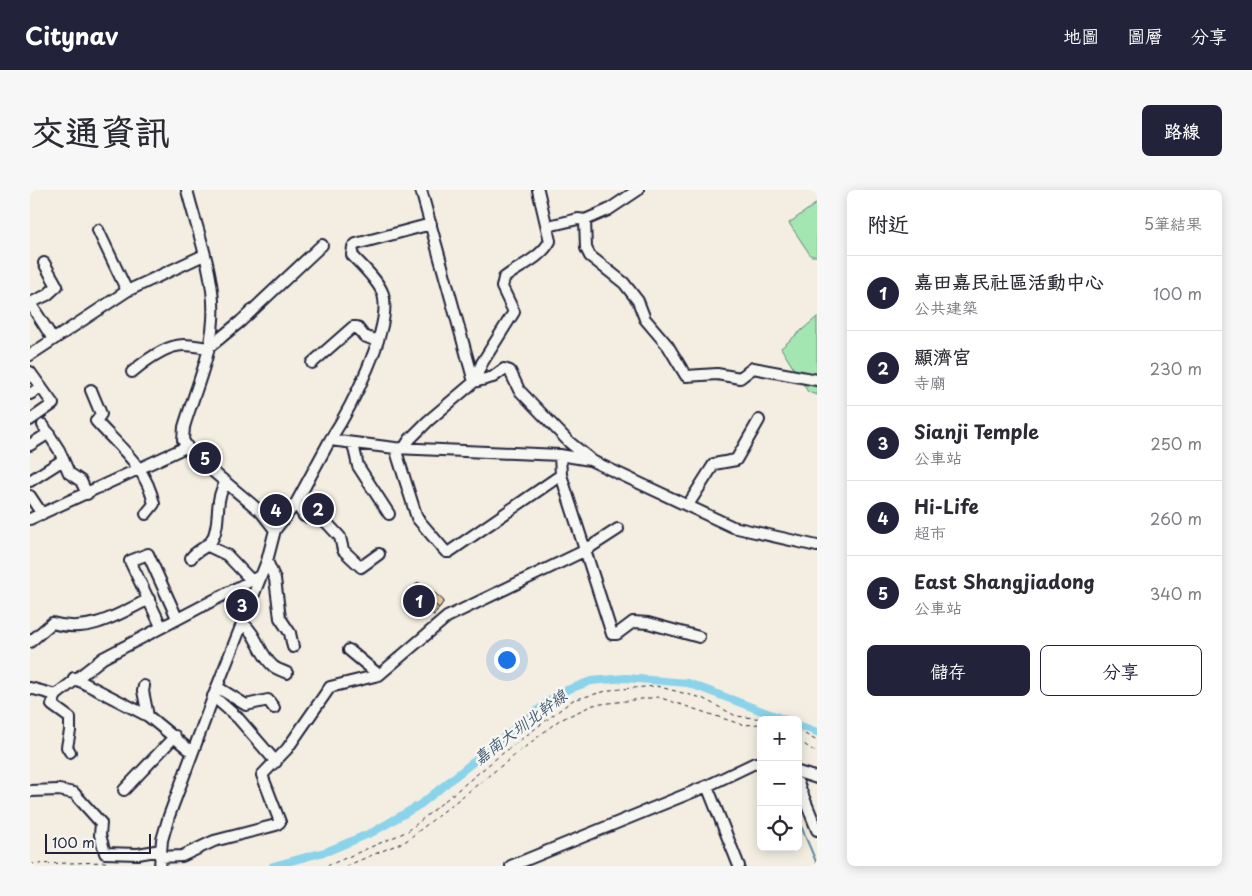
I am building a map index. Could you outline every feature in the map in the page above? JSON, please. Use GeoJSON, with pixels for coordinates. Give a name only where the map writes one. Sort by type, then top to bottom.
{"type":"FeatureCollection","features":[{"type":"Feature","properties":{"kind":"street"},"geometry":{"type":"LineString","coordinates":[[187,190],[204,256],[213,307],[208,348],[184,427],[183,440],[186,447],[261,512],[275,530]]}},
{"type":"Feature","properties":{"kind":"street"},"geometry":{"type":"LineString","coordinates":[[422,190],[474,382]]}},
{"type":"Feature","properties":{"kind":"street"},"geometry":{"type":"LineString","coordinates":[[474,382],[482,363],[514,312],[502,287],[504,278],[546,248],[550,241],[538,190]]}},
{"type":"Feature","properties":{"kind":"street"},"geometry":{"type":"LineString","coordinates":[[548,226],[578,219],[585,220],[608,210],[638,190]]}},
{"type":"Feature","properties":{"kind":"street"},"geometry":{"type":"LineString","coordinates":[[585,220],[586,248],[590,256],[624,283],[638,301],[645,319],[668,346],[686,376],[717,374],[740,378],[753,368],[817,380]]}},
{"type":"Feature","properties":{"kind":"street"},"geometry":{"type":"LineString","coordinates":[[160,859],[169,816],[242,623],[255,578],[267,561],[275,530],[296,503],[371,364],[383,314],[384,295],[379,286],[352,254],[353,247],[356,244],[431,224]]}},
{"type":"Feature","properties":{"kind":"street"},"geometry":{"type":"LineString","coordinates":[[98,230],[127,291]]}},
{"type":"Feature","properties":{"kind":"street"},"geometry":{"type":"LineString","coordinates":[[132,372],[143,363],[168,349],[184,345],[208,348],[241,321],[322,245]]}},
{"type":"Feature","properties":{"kind":"street"},"geometry":{"type":"LineString","coordinates":[[30,355],[127,291],[204,256]]}},
{"type":"Feature","properties":{"kind":"street"},"geometry":{"type":"LineString","coordinates":[[44,263],[57,286],[47,295],[30,303],[53,339]]}},
{"type":"Feature","properties":{"kind":"street"},"geometry":{"type":"LineString","coordinates":[[312,363],[353,327],[377,342]]}},
{"type":"Feature","properties":{"kind":"street"},"geometry":{"type":"LineString","coordinates":[[400,448],[428,421],[474,382],[493,377],[504,369],[510,371],[519,390],[569,442],[590,460],[733,527],[817,546]]}},
{"type":"Feature","properties":{"kind":"street"},"geometry":{"type":"LineString","coordinates":[[30,372],[52,404],[30,420]]}},
{"type":"Feature","properties":{"kind":"street"},"geometry":{"type":"LineString","coordinates":[[30,394],[41,388]]}},
{"type":"Feature","properties":{"kind":"street"},"geometry":{"type":"LineString","coordinates":[[91,390],[101,414],[96,421],[140,468],[151,490],[154,504],[146,514]]}},
{"type":"Feature","properties":{"kind":"street"},"geometry":{"type":"LineString","coordinates":[[688,506],[714,464],[736,460],[760,420]]}},
{"type":"Feature","properties":{"kind":"street"},"geometry":{"type":"LineString","coordinates":[[30,445],[46,429],[69,473],[81,481],[87,494]]}},
{"type":"Feature","properties":{"kind":"street"},"geometry":{"type":"LineString","coordinates":[[330,440],[400,448],[560,455],[590,460]]}},
{"type":"Feature","properties":{"kind":"street"},"geometry":{"type":"LineString","coordinates":[[353,444],[358,466],[388,514]]}},
{"type":"Feature","properties":{"kind":"street"},"geometry":{"type":"LineString","coordinates":[[30,519],[186,447]]}},
{"type":"Feature","properties":{"kind":"street"},"geometry":{"type":"LineString","coordinates":[[400,448],[417,518],[446,552],[449,552],[561,475]]}},
{"type":"Feature","properties":{"kind":"street"},"geometry":{"type":"LineString","coordinates":[[560,455],[561,475],[612,634],[618,634],[633,622],[648,623],[699,637]]}},
{"type":"Feature","properties":{"kind":"street"},"geometry":{"type":"LineString","coordinates":[[30,481],[63,460]]}},
{"type":"Feature","properties":{"kind":"street"},"geometry":{"type":"LineString","coordinates":[[191,558],[212,540],[216,524],[218,494],[226,482]]}},
{"type":"Feature","properties":{"kind":"street"},"geometry":{"type":"LineString","coordinates":[[30,496],[42,514]]}},
{"type":"Feature","properties":{"kind":"street"},"geometry":{"type":"LineString","coordinates":[[296,503],[304,516],[318,518],[334,530],[340,537],[342,550],[361,566],[379,554]]}},
{"type":"Feature","properties":{"kind":"street"},"geometry":{"type":"LineString","coordinates":[[30,791],[59,790],[74,793],[101,823],[100,835],[105,853],[138,854],[160,859],[182,856],[214,841],[276,825],[280,822],[262,775],[276,762],[330,687],[379,675],[447,617],[584,551],[618,529]]}},
{"type":"Feature","properties":{"kind":"street"},"geometry":{"type":"LineString","coordinates":[[206,545],[227,555],[255,578]]}},
{"type":"Feature","properties":{"kind":"street"},"geometry":{"type":"LineString","coordinates":[[161,626],[130,561],[148,554],[177,618]]}},
{"type":"Feature","properties":{"kind":"street"},"geometry":{"type":"LineString","coordinates":[[267,561],[275,579],[280,618],[290,633],[293,647]]}},
{"type":"Feature","properties":{"kind":"street"},"geometry":{"type":"LineString","coordinates":[[70,752],[67,747],[70,718],[52,705],[56,695],[74,678],[103,658],[255,578]]}},
{"type":"Feature","properties":{"kind":"street"},"geometry":{"type":"LineString","coordinates":[[30,642],[52,623],[92,626],[149,599]]}},
{"type":"Feature","properties":{"kind":"street"},"geometry":{"type":"LineString","coordinates":[[242,623],[250,628],[258,646],[274,668],[287,674]]}},
{"type":"Feature","properties":{"kind":"street"},"geometry":{"type":"LineString","coordinates":[[348,650],[379,675]]}},
{"type":"Feature","properties":{"kind":"street"},"geometry":{"type":"LineString","coordinates":[[74,678],[148,716],[175,736],[192,752]]}},
{"type":"Feature","properties":{"kind":"street"},"geometry":{"type":"LineString","coordinates":[[144,686],[143,691],[148,716]]}},
{"type":"Feature","properties":{"kind":"street"},"geometry":{"type":"LineString","coordinates":[[30,688],[56,695]]}},
{"type":"Feature","properties":{"kind":"street"},"geometry":{"type":"LineString","coordinates":[[215,691],[276,762]]}},
{"type":"Feature","properties":{"kind":"street"},"geometry":{"type":"LineString","coordinates":[[215,691],[241,704],[252,705],[268,700],[274,708]]}},
{"type":"Feature","properties":{"kind":"street"},"geometry":{"type":"LineString","coordinates":[[124,790],[175,736]]}},
{"type":"Feature","properties":{"kind":"street"},"geometry":{"type":"LineString","coordinates":[[511,866],[757,764]]}},
{"type":"Feature","properties":{"kind":"street"},"geometry":{"type":"LineString","coordinates":[[802,773],[817,778]]}},
{"type":"Feature","properties":{"kind":"street"},"geometry":{"type":"LineString","coordinates":[[707,786],[739,866]]}},
{"type":"Feature","properties":{"kind":"street"},"geometry":{"type":"LineString","coordinates":[[802,793],[817,830]]}},
{"type":"Feature","properties":{"kind":"path"},"geometry":{"type":"LineString","coordinates":[[327,866],[408,831],[552,715],[573,700],[590,694],[610,690],[656,686],[702,698],[736,716],[757,718]]}},
{"type":"Feature","properties":{"kind":"path"},"geometry":{"type":"LineString","coordinates":[[346,866],[406,841],[558,721],[593,705],[658,697],[742,725],[757,724]]}},
{"type":"Feature","properties":{"kind":"path"},"geometry":{"type":"LineString","coordinates":[[802,732],[817,741]]}},
{"type":"Feature","properties":{"kind":"path"},"geometry":{"type":"LineString","coordinates":[[802,743],[817,753]]}},
{"type":"Feature","properties":{"kind":"path"},"geometry":{"type":"LineString","coordinates":[[30,864],[114,862]]}},
{"type":"Feature","properties":{"kind":"green space"},"geometry":{"type":"Polygon","coordinates":[[[817,203],[817,256],[811,256],[789,223],[817,203]]]}},
{"type":"Feature","properties":{"kind":"green space"},"geometry":{"type":"Polygon","coordinates":[[[817,317],[817,395],[808,392],[781,348],[817,317]]]}},
{"type":"Feature","properties":{"kind":"building"},"geometry":{"type":"Polygon","coordinates":[[[278,495],[287,503],[280,512],[271,504],[278,495]]]}},
{"type":"Feature","properties":{"kind":"building"},"geometry":{"type":"Polygon","coordinates":[[[418,582],[426,588],[427,586],[444,601],[439,608],[436,605],[433,608],[411,591],[418,582]]]}},
{"type":"Feature","properties":{"kind":"waterway","name":"嘉南大圳北幹線"},"geometry":{"type":"LineString","coordinates":[[273,866],[328,851],[373,832],[421,804],[559,693],[591,681],[626,678],[688,683],[775,716]]}},
{"type":"Feature","properties":{"kind":"waterway","name":"嘉南大圳北幹線"},"geometry":{"type":"LineString","coordinates":[[802,726],[817,732]]}},
{"type":"Feature","properties":{"kind":"waterway"},"geometry":{"type":"LineString","coordinates":[[802,828],[817,864]]}},
{"type":"Feature","properties":{"kind":"place","name":"East Shangjiadong"},"geometry":{"type":"Point","coordinates":[205,458]}},
{"type":"Feature","properties":{"kind":"place","name":"顯濟宮"},"geometry":{"type":"Point","coordinates":[318,509]}},
{"type":"Feature","properties":{"kind":"place","name":"Hi-Life"},"geometry":{"type":"Point","coordinates":[276,510]}},
{"type":"Feature","properties":{"kind":"place","name":"嘉田嘉民社區活動中心"},"geometry":{"type":"Point","coordinates":[419,601]}},
{"type":"Feature","properties":{"kind":"place","name":"Sianji Temple"},"geometry":{"type":"Point","coordinates":[242,605]}}]}
